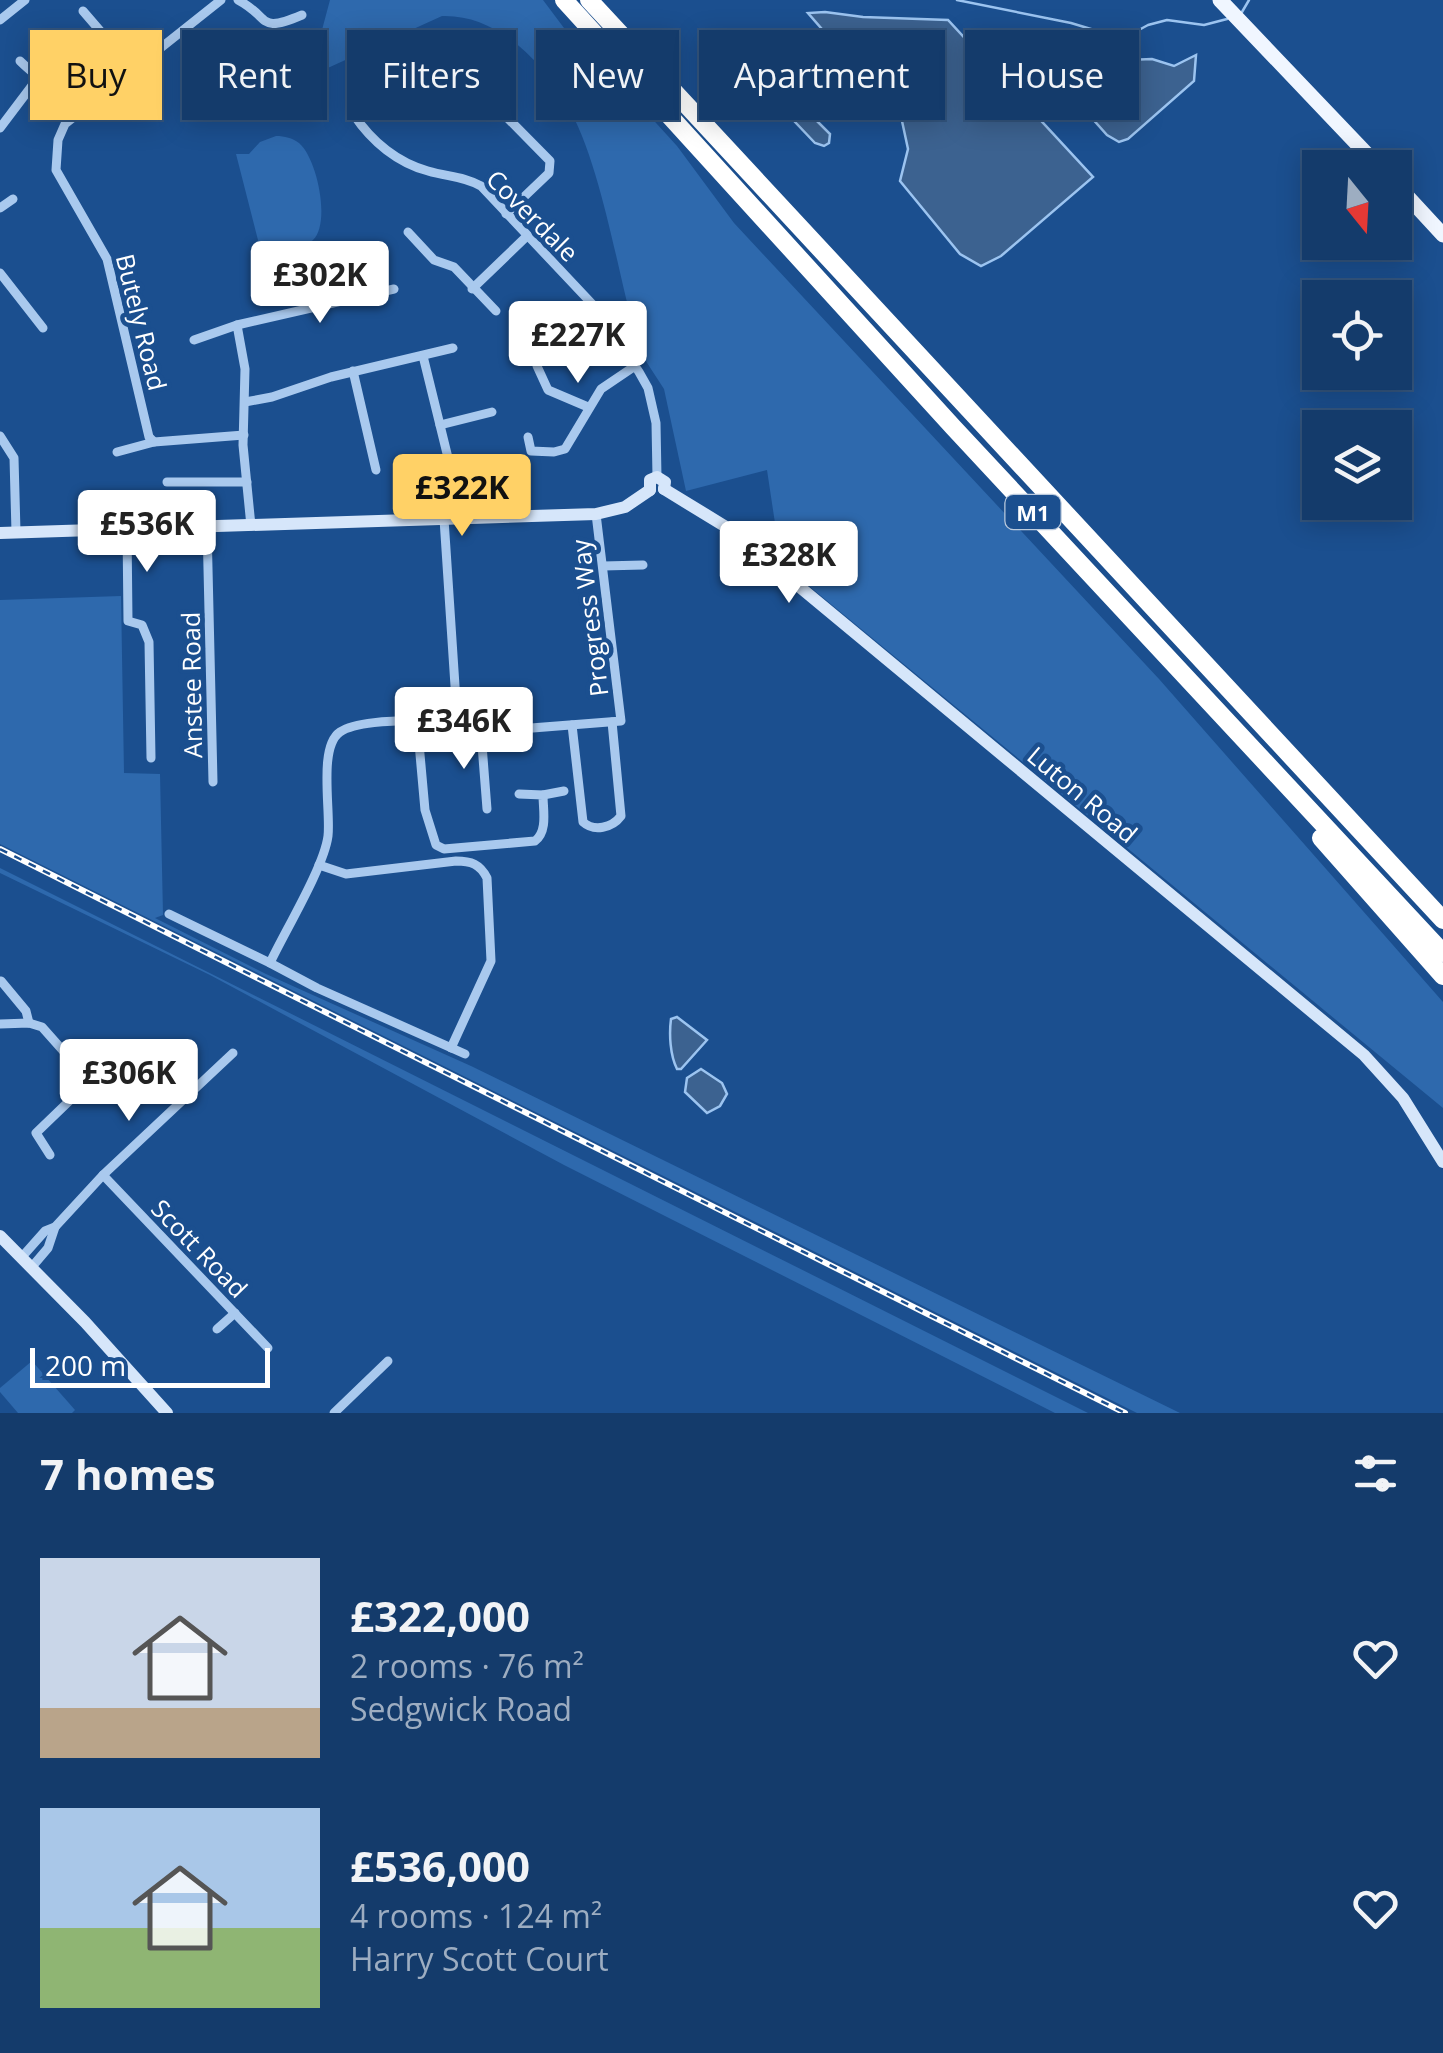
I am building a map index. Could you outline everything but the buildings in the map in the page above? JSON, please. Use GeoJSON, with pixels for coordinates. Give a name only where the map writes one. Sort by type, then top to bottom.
{"type":"FeatureCollection","features":[{"type":"Feature","properties":{"kind":"highway","name":"M1"},"geometry":{"type":"LineString","coordinates":[[564,0],[953,427],[1443,953]]}},
{"type":"Feature","properties":{"kind":"highway","name":"M1"},"geometry":{"type":"LineString","coordinates":[[589,0],[1443,920]]}},
{"type":"Feature","properties":{"kind":"highway"},"geometry":{"type":"LineString","coordinates":[[953,427],[1017,505],[1382,904],[1443,976]]}},
{"type":"Feature","properties":{"kind":"highway"},"geometry":{"type":"LineString","coordinates":[[1199,656],[1308,761],[1443,905]]}},
{"type":"Feature","properties":{"kind":"main road"},"geometry":{"type":"LineString","coordinates":[[1222,2],[1363,150]]}},
{"type":"Feature","properties":{"kind":"main road"},"geometry":{"type":"LineString","coordinates":[[1412,201],[1443,234]]}},
{"type":"Feature","properties":{"kind":"main road"},"geometry":{"type":"LineString","coordinates":[[0,532],[596,514],[625,507],[657,485]]}},
{"type":"Feature","properties":{"kind":"main road","name":"Luton Road"},"geometry":{"type":"LineString","coordinates":[[657,485],[731,530],[1364,1055],[1403,1098],[1443,1162]]}},
{"type":"Feature","properties":{"kind":"main road"},"geometry":{"type":"LineString","coordinates":[[0,1236],[167,1413]]}},
{"type":"Feature","properties":{"kind":"street"},"geometry":{"type":"LineString","coordinates":[[0,20],[25,0]]}},
{"type":"Feature","properties":{"kind":"street","name":"Butely Road"},"geometry":{"type":"LineString","coordinates":[[162,46],[221,0]]}},
{"type":"Feature","properties":{"kind":"street"},"geometry":{"type":"LineString","coordinates":[[238,0],[265,23],[278,25],[302,15]]}},
{"type":"Feature","properties":{"kind":"street"},"geometry":{"type":"LineString","coordinates":[[83,11],[99,30]]}},
{"type":"Feature","properties":{"kind":"street"},"geometry":{"type":"LineString","coordinates":[[20,61],[30,71]]}},
{"type":"Feature","properties":{"kind":"street"},"geometry":{"type":"LineString","coordinates":[[0,128],[30,87]]}},
{"type":"Feature","properties":{"kind":"street","name":"Butely Road"},"geometry":{"type":"LineString","coordinates":[[70,120],[58,140],[56,170],[107,259],[149,437],[154,442]]}},
{"type":"Feature","properties":{"kind":"street","name":"Coverdale"},"geometry":{"type":"LineString","coordinates":[[358,120],[400,160],[430,172],[463,176],[481,186],[596,308],[648,388],[656,423],[657,485]]}},
{"type":"Feature","properties":{"kind":"street"},"geometry":{"type":"LineString","coordinates":[[506,214],[552,166],[508,120]]}},
{"type":"Feature","properties":{"kind":"street"},"geometry":{"type":"LineString","coordinates":[[0,208],[13,198]]}},
{"type":"Feature","properties":{"kind":"street"},"geometry":{"type":"LineString","coordinates":[[408,232],[424,252],[454,268],[496,311]]}},
{"type":"Feature","properties":{"kind":"street"},"geometry":{"type":"LineString","coordinates":[[472,288],[528,236]]}},
{"type":"Feature","properties":{"kind":"street"},"geometry":{"type":"LineString","coordinates":[[0,273],[43,328]]}},
{"type":"Feature","properties":{"kind":"street"},"geometry":{"type":"LineString","coordinates":[[194,340],[238,325],[394,290]]}},
{"type":"Feature","properties":{"kind":"street"},"geometry":{"type":"LineString","coordinates":[[238,325],[245,369],[244,435],[251,526]]}},
{"type":"Feature","properties":{"kind":"street"},"geometry":{"type":"LineString","coordinates":[[245,402],[453,348]]}},
{"type":"Feature","properties":{"kind":"street"},"geometry":{"type":"LineString","coordinates":[[423,356],[453,478]]}},
{"type":"Feature","properties":{"kind":"street"},"geometry":{"type":"LineString","coordinates":[[538,366],[548,390],[588,407]]}},
{"type":"Feature","properties":{"kind":"street"},"geometry":{"type":"LineString","coordinates":[[519,460],[531,451],[565,449],[600,389],[635,366]]}},
{"type":"Feature","properties":{"kind":"street"},"geometry":{"type":"LineString","coordinates":[[352,372],[376,470]]}},
{"type":"Feature","properties":{"kind":"street"},"geometry":{"type":"LineString","coordinates":[[440,425],[492,412]]}},
{"type":"Feature","properties":{"kind":"street"},"geometry":{"type":"LineString","coordinates":[[116,452],[154,442],[244,435]]}},
{"type":"Feature","properties":{"kind":"street"},"geometry":{"type":"LineString","coordinates":[[0,436],[14,458],[16,532]]}},
{"type":"Feature","properties":{"kind":"street"},"geometry":{"type":"LineString","coordinates":[[528,437],[531,451]]}},
{"type":"Feature","properties":{"kind":"street"},"geometry":{"type":"LineString","coordinates":[[166,482],[247,482]]}},
{"type":"Feature","properties":{"kind":"street","name":"Progress Way"},"geometry":{"type":"LineString","coordinates":[[481,732],[622,721],[596,514]]}},
{"type":"Feature","properties":{"kind":"street"},"geometry":{"type":"LineString","coordinates":[[444,519],[456,702],[452,714]]}},
{"type":"Feature","properties":{"kind":"street","name":"Anstee Road"},"geometry":{"type":"LineString","coordinates":[[208,526],[212,782]]}},
{"type":"Feature","properties":{"kind":"street"},"geometry":{"type":"LineString","coordinates":[[128,529],[128,621],[142,625],[148,634],[151,758]]}},
{"type":"Feature","properties":{"kind":"street"},"geometry":{"type":"LineString","coordinates":[[603,566],[642,565]]}},
{"type":"Feature","properties":{"kind":"street"},"geometry":{"type":"LineString","coordinates":[[270,962],[319,865],[328,838],[328,768],[335,736],[352,726],[452,714]]}},
{"type":"Feature","properties":{"kind":"street"},"geometry":{"type":"LineString","coordinates":[[452,714],[463,726],[481,732],[486,809]]}},
{"type":"Feature","properties":{"kind":"street"},"geometry":{"type":"LineString","coordinates":[[417,721],[424,810],[432,840],[439,848],[535,841],[541,837],[544,825],[542,795]]}},
{"type":"Feature","properties":{"kind":"street"},"geometry":{"type":"LineString","coordinates":[[572,725],[583,822],[590,827],[602,827],[614,824],[620,816],[612,722]]}},
{"type":"Feature","properties":{"kind":"street"},"geometry":{"type":"LineString","coordinates":[[519,794],[564,791]]}},
{"type":"Feature","properties":{"kind":"street"},"geometry":{"type":"LineString","coordinates":[[319,865],[342,874],[456,861],[483,869],[487,878],[491,962],[451,1048]]}},
{"type":"Feature","properties":{"kind":"street"},"geometry":{"type":"LineString","coordinates":[[170,914],[317,988],[465,1054]]}},
{"type":"Feature","properties":{"kind":"street"},"geometry":{"type":"LineString","coordinates":[[2,982],[26,1011],[29,1023]]}},
{"type":"Feature","properties":{"kind":"street"},"geometry":{"type":"LineString","coordinates":[[0,1024],[29,1023],[42,1027],[90,1081]]}},
{"type":"Feature","properties":{"kind":"street"},"geometry":{"type":"LineString","coordinates":[[26,1263],[53,1240],[56,1227],[103,1175],[233,1053]]}},
{"type":"Feature","properties":{"kind":"street"},"geometry":{"type":"LineString","coordinates":[[50,1155],[36,1132],[114,1058]]}},
{"type":"Feature","properties":{"kind":"street","name":"Scott Road"},"geometry":{"type":"LineString","coordinates":[[103,1175],[268,1348]]}},
{"type":"Feature","properties":{"kind":"street"},"geometry":{"type":"LineString","coordinates":[[217,1329],[235,1313]]}},
{"type":"Feature","properties":{"kind":"street"},"geometry":{"type":"LineString","coordinates":[[334,1413],[388,1361]]}},
{"type":"Feature","properties":{"kind":"shaded area"},"geometry":{"type":"Polygon","coordinates":[[[330,0],[543,0],[566,30],[536,30],[536,63],[516,44],[516,30],[496,30],[462,17],[442,16],[411,30],[347,30],[347,59],[327,68],[327,30],[322,30],[330,0]]]}},
{"type":"Feature","properties":{"kind":"shaded area"},"geometry":{"type":"Polygon","coordinates":[[[808,13],[948,20],[965,38],[965,120],[1040,120],[1093,177],[1001,256],[981,266],[960,254],[900,181],[908,149],[901,120],[945,120],[945,30],[823,30],[808,13]]]}},
{"type":"Feature","properties":{"kind":"shaded area"},"geometry":{"type":"Polygon","coordinates":[[[1196,55],[1194,81],[1128,139],[1119,142],[1094,120],[1139,120],[1139,60],[1174,66],[1196,55]]]}},
{"type":"Feature","properties":{"kind":"shaded area"},"geometry":{"type":"Polygon","coordinates":[[[575,120],[653,120],[734,223],[1159,679],[1443,1002],[1443,1108],[781,563],[767,470],[686,491],[664,389],[627,332],[629,310],[604,204],[575,120]]]}},
{"type":"Feature","properties":{"kind":"shaded area"},"geometry":{"type":"Polygon","coordinates":[[[793,120],[816,120],[830,134],[829,143],[824,146],[815,143],[793,120]]]}},
{"type":"Feature","properties":{"kind":"shaded area"},"geometry":{"type":"Polygon","coordinates":[[[276,136],[294,140],[306,151],[320,191],[318,232],[300,247],[260,248],[236,154],[249,154],[260,142],[276,136]]]}},
{"type":"Feature","properties":{"kind":"shaded area"},"geometry":{"type":"Polygon","coordinates":[[[121,596],[124,773],[160,774],[163,915],[155,918],[266,974],[471,1066],[1180,1413],[1137,1413],[0,844],[0,600],[121,596]]]}},
{"type":"Feature","properties":{"kind":"shaded area"},"geometry":{"type":"Polygon","coordinates":[[[0,868],[1088,1413],[1055,1413],[564,1165],[210,975],[0,873],[0,868]]]}},
{"type":"Feature","properties":{"kind":"shaded area"},"geometry":{"type":"Polygon","coordinates":[[[677,1017],[707,1040],[681,1069],[677,1069],[671,1044],[671,1019],[677,1017]]]}},
{"type":"Feature","properties":{"kind":"shaded area"},"geometry":{"type":"Polygon","coordinates":[[[701,1069],[722,1083],[727,1094],[720,1106],[707,1113],[685,1092],[687,1078],[701,1069]]]}},
{"type":"Feature","properties":{"kind":"shaded area"},"geometry":{"type":"Polygon","coordinates":[[[32,1361],[75,1410],[72,1413],[18,1413],[0,1392],[32,1361]]]}},
{"type":"Feature","properties":{"kind":"waterway"},"geometry":{"type":"LineString","coordinates":[[957,0],[1126,37],[1167,20],[1204,25],[1227,19]]}},
{"type":"Feature","properties":{"kind":"waterway"},"geometry":{"type":"LineString","coordinates":[[1242,12],[1249,0]]}},
{"type":"Feature","properties":{"kind":"railway"},"geometry":{"type":"LineString","coordinates":[[0,849],[1125,1413]]}}]}
